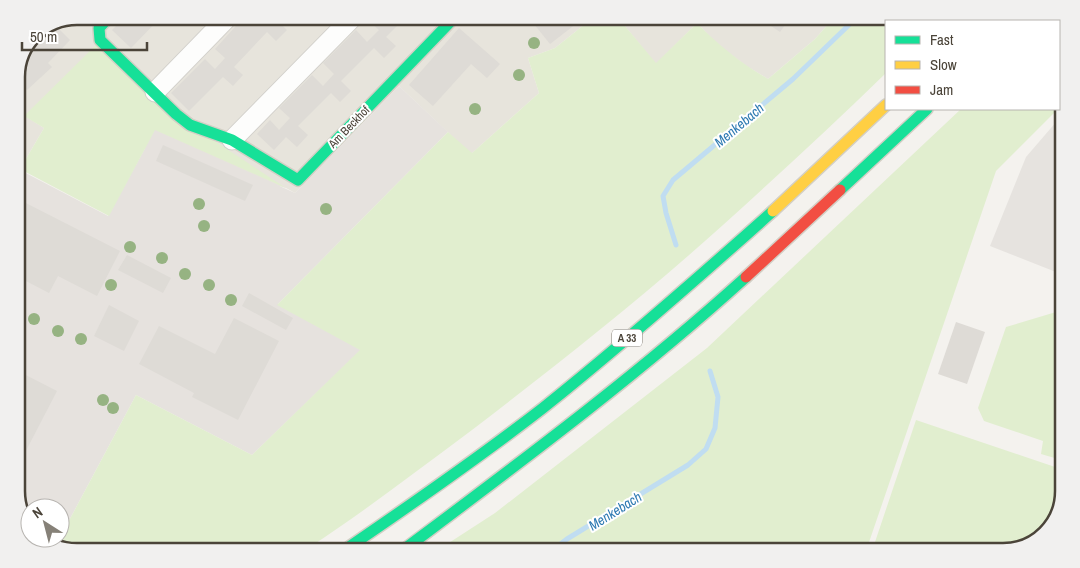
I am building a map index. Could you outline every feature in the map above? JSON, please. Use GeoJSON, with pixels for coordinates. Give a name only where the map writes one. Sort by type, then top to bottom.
{"type":"FeatureCollection","features":[{"type":"Feature","properties":{"kind":"main road","name":"Am Beckhof"},"geometry":{"type":"LineString","coordinates":[[102,25],[99,28],[100,40],[176,114],[190,125],[232,140],[298,180],[447,25]]}},
{"type":"Feature","properties":{"kind":"main road","name":"A 33"},"geometry":{"type":"LineString","coordinates":[[355,543],[402,512],[489,448],[604,359],[737,243],[885,106]]}},
{"type":"Feature","properties":{"kind":"main road","name":"A 33"},"geometry":{"type":"LineString","coordinates":[[413,543],[505,474],[639,369],[744,279],[926,110]]}},
{"type":"Feature","properties":{"kind":"street"},"geometry":{"type":"LineString","coordinates":[[155,92],[220,25]]}},
{"type":"Feature","properties":{"kind":"street"},"geometry":{"type":"LineString","coordinates":[[232,140],[345,25]]}},
{"type":"Feature","properties":{"kind":"shaded area"},"geometry":{"type":"Polygon","coordinates":[[[77,25],[584,25],[555,48],[528,58],[539,93],[471,154],[399,86],[295,193],[286,188],[25,116],[25,73],[30,54],[36,45],[48,34],[57,29],[77,25]]]}},
{"type":"Feature","properties":{"kind":"shaded area"},"geometry":{"type":"Polygon","coordinates":[[[624,25],[695,25],[656,64],[624,25]]]}},
{"type":"Feature","properties":{"kind":"shaded area"},"geometry":{"type":"Polygon","coordinates":[[[699,25],[827,25],[815,39],[768,79],[717,44],[699,25]]]}},
{"type":"Feature","properties":{"kind":"shaded area"},"geometry":{"type":"Polygon","coordinates":[[[399,86],[448,132],[278,304],[361,350],[252,455],[136,395],[70,519],[70,498],[26,498],[25,173],[108,216],[155,130],[295,193],[399,86]]]}},
{"type":"Feature","properties":{"kind":"shaded area"},"geometry":{"type":"Polygon","coordinates":[[[25,116],[44,128],[25,160],[25,116]]]}},
{"type":"Feature","properties":{"kind":"shaded area"},"geometry":{"type":"Polygon","coordinates":[[[1055,123],[1055,272],[990,246],[1026,157],[1055,123]]]}},
{"type":"Feature","properties":{"kind":"green space"},"geometry":{"type":"Polygon","coordinates":[[[584,25],[624,25],[656,63],[695,25],[699,25],[730,53],[768,79],[815,39],[827,25],[885,25],[885,74],[723,225],[568,356],[371,505],[316,543],[70,542],[70,519],[136,395],[252,455],[360,350],[277,305],[448,132],[472,153],[539,93],[528,58],[555,48],[584,25]]]}},
{"type":"Feature","properties":{"kind":"green space"},"geometry":{"type":"Polygon","coordinates":[[[97,44],[207,136],[286,188],[155,130],[109,216],[25,172],[25,160],[44,128],[25,115],[97,44]]]}},
{"type":"Feature","properties":{"kind":"green space"},"geometry":{"type":"Polygon","coordinates":[[[960,110],[1055,110],[996,171],[869,543],[449,543],[495,513],[707,348],[960,110]]]}},
{"type":"Feature","properties":{"kind":"green space"},"geometry":{"type":"Polygon","coordinates":[[[1055,312],[1055,458],[1041,454],[1043,441],[984,421],[978,408],[1006,327],[1055,312]]]}},
{"type":"Feature","properties":{"kind":"green space"},"geometry":{"type":"Polygon","coordinates":[[[916,420],[1055,467],[1055,498],[1050,514],[1037,530],[1026,538],[1010,543],[875,543],[916,420]]]}},
{"type":"Feature","properties":{"kind":"building"},"geometry":{"type":"Polygon","coordinates":[[[117,25],[153,25],[131,48],[112,30],[117,25]]]}},
{"type":"Feature","properties":{"kind":"building"},"geometry":{"type":"Polygon","coordinates":[[[237,25],[282,25],[287,30],[276,41],[267,32],[234,67],[243,75],[233,86],[223,77],[189,111],[171,93],[205,59],[215,69],[225,58],[215,49],[237,25]]]}},
{"type":"Feature","properties":{"kind":"building"},"geometry":{"type":"Polygon","coordinates":[[[374,25],[398,25],[386,37],[396,46],[384,58],[374,48],[341,81],[351,91],[340,102],[331,93],[298,126],[308,135],[297,147],[286,137],[274,150],[257,134],[270,120],[279,130],[290,118],[279,108],[312,75],[323,86],[334,74],[323,63],[356,30],[367,42],[379,30],[374,25]]]}},
{"type":"Feature","properties":{"kind":"building"},"geometry":{"type":"Polygon","coordinates":[[[535,25],[575,25],[550,44],[535,25]]]}},
{"type":"Feature","properties":{"kind":"building"},"geometry":{"type":"Polygon","coordinates":[[[770,25],[785,25],[780,32],[770,25]]]}},
{"type":"Feature","properties":{"kind":"building"},"geometry":{"type":"Polygon","coordinates":[[[459,28],[500,64],[487,78],[471,64],[433,106],[409,85],[459,28]]]}},
{"type":"Feature","properties":{"kind":"building"},"geometry":{"type":"Polygon","coordinates":[[[59,29],[70,40],[48,63],[52,67],[27,90],[25,88],[25,73],[30,54],[43,38],[59,29]]]}},
{"type":"Feature","properties":{"kind":"building"},"geometry":{"type":"Polygon","coordinates":[[[163,145],[253,185],[245,201],[156,161],[163,145]]]}},
{"type":"Feature","properties":{"kind":"building"},"geometry":{"type":"Polygon","coordinates":[[[25,203],[120,251],[97,296],[58,276],[49,293],[25,281],[25,203]]]}},
{"type":"Feature","properties":{"kind":"building"},"geometry":{"type":"Polygon","coordinates":[[[127,255],[171,278],[163,293],[118,270],[127,255]]]}},
{"type":"Feature","properties":{"kind":"building"},"geometry":{"type":"Polygon","coordinates":[[[249,293],[293,318],[286,330],[242,306],[249,293]]]}},
{"type":"Feature","properties":{"kind":"building"},"geometry":{"type":"Polygon","coordinates":[[[109,305],[139,321],[124,351],[94,336],[109,305]]]}},
{"type":"Feature","properties":{"kind":"building"},"geometry":{"type":"Polygon","coordinates":[[[234,318],[279,341],[238,420],[192,397],[194,393],[139,364],[159,326],[215,354],[234,318]]]}},
{"type":"Feature","properties":{"kind":"building"},"geometry":{"type":"Polygon","coordinates":[[[956,322],[985,332],[967,384],[938,374],[956,322]]]}},
{"type":"Feature","properties":{"kind":"building"},"geometry":{"type":"Polygon","coordinates":[[[25,375],[57,391],[25,453],[25,375]]]}},
{"type":"Feature","properties":{"kind":"waterway","name":"Menkebach"},"geometry":{"type":"LineString","coordinates":[[676,245],[663,196],[673,180],[793,79],[849,25]]}},
{"type":"Feature","properties":{"kind":"waterway","name":"Menkebach"},"geometry":{"type":"LineString","coordinates":[[562,543],[688,465],[706,449],[715,428],[718,397],[710,371]]}},
{"type":"Feature","properties":{"kind":"traffic: fast"},"geometry":{"type":"LineString","coordinates":[[102,25],[99,28],[100,40],[176,114],[190,125],[232,140],[298,180],[447,25]]}},
{"type":"Feature","properties":{"kind":"traffic: fast"},"geometry":{"type":"LineString","coordinates":[[840,190],[926,110]]}},
{"type":"Feature","properties":{"kind":"traffic: fast"},"geometry":{"type":"LineString","coordinates":[[355,543],[447,479],[543,408],[660,311],[773,211]]}},
{"type":"Feature","properties":{"kind":"traffic: fast"},"geometry":{"type":"LineString","coordinates":[[413,543],[622,382],[746,277]]}},
{"type":"Feature","properties":{"kind":"traffic: slow"},"geometry":{"type":"LineString","coordinates":[[773,211],[885,106]]}},
{"type":"Feature","properties":{"kind":"traffic: jam"},"geometry":{"type":"LineString","coordinates":[[746,277],[840,190]]}}]}
